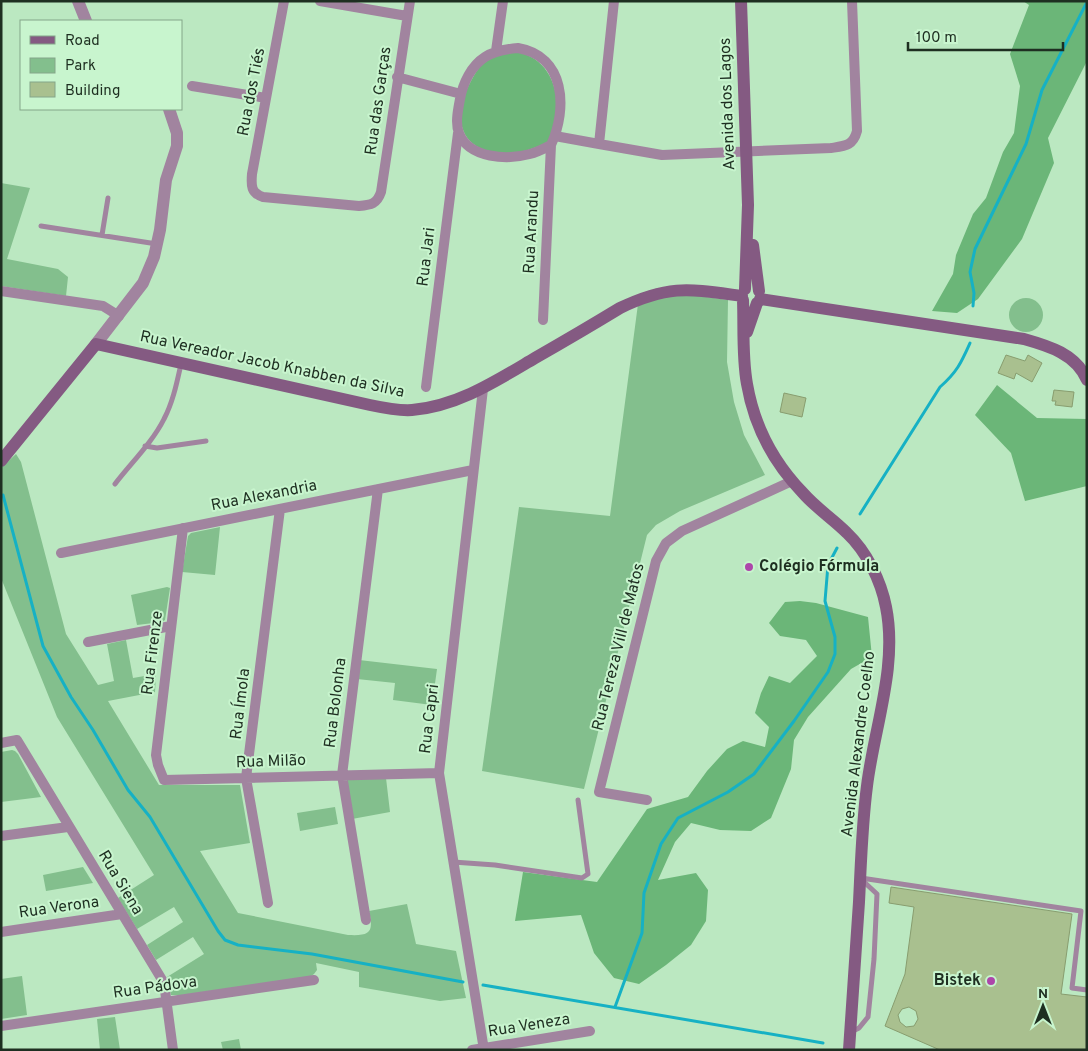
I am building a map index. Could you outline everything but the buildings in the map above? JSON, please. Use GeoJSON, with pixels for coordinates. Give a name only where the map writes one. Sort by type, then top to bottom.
{"type":"FeatureCollection","features":[{"type":"Feature","properties":{"kind":"main road","name":"Avenida dos Lagos"},"geometry":{"type":"LineString","coordinates":[[740,1],[748,205],[759,298]]}},
{"type":"Feature","properties":{"kind":"main road","name":"Avenida dos Lagos"},"geometry":{"type":"LineString","coordinates":[[744,295],[748,205]]}},
{"type":"Feature","properties":{"kind":"main road","name":"Rua Vereador Jacob Knabben da Silva"},"geometry":{"type":"LineString","coordinates":[[96,344],[395,410],[430,408],[455,401],[482,389],[620,308],[658,292],[677,289],[744,295],[750,305],[759,298]]}},
{"type":"Feature","properties":{"kind":"main road","name":"Avenida Alexandre Coelho"},"geometry":{"type":"LineString","coordinates":[[744,295],[746,383],[752,408],[768,445],[802,493],[848,534],[860,548],[880,587],[886,608],[888,639],[886,680],[867,786],[849,1050]]}},
{"type":"Feature","properties":{"kind":"main road","name":"Avenida Alexandre Coelho"},"geometry":{"type":"LineString","coordinates":[[744,339],[759,298]]}},
{"type":"Feature","properties":{"kind":"main road"},"geometry":{"type":"LineString","coordinates":[[759,298],[1024,340],[1058,350],[1074,362],[1087,380]]}},
{"type":"Feature","properties":{"kind":"main road"},"geometry":{"type":"LineString","coordinates":[[1,460],[96,344]]}},
{"type":"Feature","properties":{"kind":"street"},"geometry":{"type":"LineString","coordinates":[[78,1],[86,20]]}},
{"type":"Feature","properties":{"kind":"street","name":"Rua dos Tiés"},"geometry":{"type":"LineString","coordinates":[[252,189],[252,174],[284,1]]}},
{"type":"Feature","properties":{"kind":"street"},"geometry":{"type":"LineString","coordinates":[[320,1],[407,16]]}},
{"type":"Feature","properties":{"kind":"street","name":"Rua das Garças"},"geometry":{"type":"LineString","coordinates":[[252,189],[256,195],[263,197],[359,206],[374,204],[379,199],[410,1]]}},
{"type":"Feature","properties":{"kind":"street"},"geometry":{"type":"LineString","coordinates":[[496,52],[502,1]]}},
{"type":"Feature","properties":{"kind":"street"},"geometry":{"type":"LineString","coordinates":[[599,144],[614,1]]}},
{"type":"Feature","properties":{"kind":"street"},"geometry":{"type":"LineString","coordinates":[[553,140],[599,144],[662,155],[836,147],[850,144],[855,139],[857,131],[852,1]]}},
{"type":"Feature","properties":{"kind":"street"},"geometry":{"type":"LineString","coordinates":[[518,48],[530,50],[551,67],[556,79],[560,93],[560,123],[553,140],[531,154],[500,157],[483,154],[469,147],[458,132],[457,118],[464,82],[472,69],[484,57],[496,52],[518,48]]}},
{"type":"Feature","properties":{"kind":"street"},"geometry":{"type":"LineString","coordinates":[[397,77],[461,94]]}},
{"type":"Feature","properties":{"kind":"street"},"geometry":{"type":"LineString","coordinates":[[192,86],[266,98]]}},
{"type":"Feature","properties":{"kind":"street"},"geometry":{"type":"LineString","coordinates":[[96,344],[143,284],[150,270],[157,244],[165,186],[177,146],[177,133],[169,110]]}},
{"type":"Feature","properties":{"kind":"street","name":"Rua Jari"},"geometry":{"type":"LineString","coordinates":[[426,387],[458,132]]}},
{"type":"Feature","properties":{"kind":"street","name":"Rua Arandu"},"geometry":{"type":"LineString","coordinates":[[543,320],[553,140]]}},
{"type":"Feature","properties":{"kind":"street"},"geometry":{"type":"LineString","coordinates":[[1,291],[103,306],[118,316]]}},
{"type":"Feature","properties":{"kind":"street","name":"Rua Capri"},"geometry":{"type":"LineString","coordinates":[[482,389],[439,773],[484,1049]]}},
{"type":"Feature","properties":{"kind":"street","name":"Rua Alexandria"},"geometry":{"type":"LineString","coordinates":[[61,552],[473,470]]}},
{"type":"Feature","properties":{"kind":"street","name":"Rua Tereza Vill de Matos"},"geometry":{"type":"LineString","coordinates":[[647,800],[599,792],[656,561],[666,544],[682,531],[792,481]]}},
{"type":"Feature","properties":{"kind":"street","name":"Rua Bolonha"},"geometry":{"type":"LineString","coordinates":[[366,920],[342,775],[378,489]]}},
{"type":"Feature","properties":{"kind":"street","name":"Rua Ímola"},"geometry":{"type":"LineString","coordinates":[[268,902],[246,778],[280,508]]}},
{"type":"Feature","properties":{"kind":"street","name":"Rua Firenze"},"geometry":{"type":"LineString","coordinates":[[164,780],[156,755],[183,528]]}},
{"type":"Feature","properties":{"kind":"street"},"geometry":{"type":"LineString","coordinates":[[88,642],[171,626]]}},
{"type":"Feature","properties":{"kind":"street","name":"Rua Siena"},"geometry":{"type":"LineString","coordinates":[[1,743],[17,740],[164,982],[173,1050]]}},
{"type":"Feature","properties":{"kind":"street","name":"Rua Milão"},"geometry":{"type":"LineString","coordinates":[[164,780],[439,773]]}},
{"type":"Feature","properties":{"kind":"street"},"geometry":{"type":"LineString","coordinates":[[1,836],[68,826]]}},
{"type":"Feature","properties":{"kind":"street","name":"Rua Verona"},"geometry":{"type":"LineString","coordinates":[[1,932],[122,914]]}},
{"type":"Feature","properties":{"kind":"street","name":"Rua Pádova"},"geometry":{"type":"LineString","coordinates":[[1,1026],[314,980]]}},
{"type":"Feature","properties":{"kind":"street","name":"Rua Veneza"},"geometry":{"type":"LineString","coordinates":[[472,1050],[590,1031]]}},
{"type":"Feature","properties":{"kind":"lane"},"geometry":{"type":"LineString","coordinates":[[102,235],[108,198]]}},
{"type":"Feature","properties":{"kind":"lane"},"geometry":{"type":"LineString","coordinates":[[42,226],[157,244]]}},
{"type":"Feature","properties":{"kind":"lane"},"geometry":{"type":"LineString","coordinates":[[114,484],[153,438],[164,419],[176,388],[181,363]]}},
{"type":"Feature","properties":{"kind":"lane"},"geometry":{"type":"LineString","coordinates":[[145,446],[157,448],[206,440]]}},
{"type":"Feature","properties":{"kind":"lane"},"geometry":{"type":"LineString","coordinates":[[453,862],[495,865],[582,878],[588,874],[578,800]]}},
{"type":"Feature","properties":{"kind":"lane"},"geometry":{"type":"LineString","coordinates":[[860,878],[1081,911],[1072,988],[1087,990]]}},
{"type":"Feature","properties":{"kind":"lane"},"geometry":{"type":"LineString","coordinates":[[850,1033],[858,1028],[868,1017],[874,958],[877,894],[860,878]]}},
{"type":"Feature","properties":{"kind":"green space"},"geometry":{"type":"Polygon","coordinates":[[[1023,1],[1087,1],[1087,61],[1048,138],[1054,163],[1022,239],[978,299],[957,313],[932,311],[953,274],[956,255],[973,214],[986,198],[1003,152],[1014,133],[1020,86],[1010,54],[1029,5],[1023,1]]]}},
{"type":"Feature","properties":{"kind":"green space"},"geometry":{"type":"Polygon","coordinates":[[[517,52],[535,59],[542,65],[555,88],[557,111],[549,142],[520,152],[489,152],[477,147],[468,139],[463,129],[461,117],[462,103],[470,83],[481,65],[495,56],[517,52]]]}},
{"type":"Feature","properties":{"kind":"green space"},"geometry":{"type":"Polygon","coordinates":[[[1,183],[30,188],[7,259],[58,269],[68,277],[66,296],[1,286],[1,183]]]}},
{"type":"Feature","properties":{"kind":"green space"},"geometry":{"type":"Polygon","coordinates":[[[677,293],[728,300],[727,362],[734,402],[744,435],[765,475],[680,511],[656,525],[647,535],[584,789],[482,771],[519,507],[610,516],[638,304],[677,293]]]}},
{"type":"Feature","properties":{"kind":"green space"},"geometry":{"type":"Polygon","coordinates":[[[1026,298],[1038,303],[1043,315],[1038,327],[1026,332],[1014,327],[1009,315],[1014,303],[1026,298]]]}},
{"type":"Feature","properties":{"kind":"green space"},"geometry":{"type":"Polygon","coordinates":[[[997,385],[1037,418],[1087,419],[1087,486],[1025,501],[1011,453],[975,415],[997,385]]]}},
{"type":"Feature","properties":{"kind":"green space"},"geometry":{"type":"Polygon","coordinates":[[[16,454],[21,462],[66,634],[98,685],[114,681],[107,644],[126,640],[133,678],[156,674],[155,692],[108,701],[159,785],[240,785],[250,843],[200,851],[238,913],[348,935],[361,935],[369,932],[370,929],[369,911],[407,904],[416,944],[456,951],[466,998],[440,1001],[359,987],[359,972],[316,963],[317,970],[310,977],[171,995],[167,977],[204,954],[193,937],[156,960],[147,945],[183,922],[174,907],[137,929],[118,898],[154,875],[57,717],[1,578],[1,468],[16,454]]]}},
{"type":"Feature","properties":{"kind":"green space"},"geometry":{"type":"Polygon","coordinates":[[[220,527],[215,575],[182,572],[188,536],[191,533],[220,527]]]}},
{"type":"Feature","properties":{"kind":"green space"},"geometry":{"type":"Polygon","coordinates":[[[167,587],[170,588],[165,620],[137,625],[131,595],[167,587]]]}},
{"type":"Feature","properties":{"kind":"green space"},"geometry":{"type":"Polygon","coordinates":[[[785,602],[816,603],[868,617],[872,657],[851,669],[808,717],[794,740],[791,769],[771,818],[751,831],[720,830],[691,823],[675,842],[658,880],[696,873],[708,890],[706,921],[691,945],[639,984],[614,978],[594,953],[581,915],[515,921],[523,872],[597,882],[647,809],[688,797],[707,771],[727,749],[743,741],[765,747],[769,727],[755,713],[769,676],[790,683],[817,656],[806,640],[780,636],[769,623],[785,602]]]}},
{"type":"Feature","properties":{"kind":"green space"},"geometry":{"type":"Polygon","coordinates":[[[359,660],[437,669],[432,705],[393,700],[395,683],[357,679],[359,660]]]}},
{"type":"Feature","properties":{"kind":"green space"},"geometry":{"type":"Polygon","coordinates":[[[12,750],[18,754],[41,797],[1,802],[1,752],[12,750]]]}},
{"type":"Feature","properties":{"kind":"green space"},"geometry":{"type":"Polygon","coordinates":[[[386,778],[390,812],[352,819],[347,780],[386,778]]]}},
{"type":"Feature","properties":{"kind":"green space"},"geometry":{"type":"Polygon","coordinates":[[[335,807],[338,824],[300,831],[297,813],[335,807]]]}},
{"type":"Feature","properties":{"kind":"green space"},"geometry":{"type":"Polygon","coordinates":[[[83,867],[93,883],[46,891],[43,875],[83,867]]]}},
{"type":"Feature","properties":{"kind":"green space"},"geometry":{"type":"Polygon","coordinates":[[[22,976],[27,1015],[1,1019],[1,979],[22,976]]]}},
{"type":"Feature","properties":{"kind":"green space"},"geometry":{"type":"Polygon","coordinates":[[[115,1017],[120,1050],[100,1050],[97,1019],[115,1017]]]}},
{"type":"Feature","properties":{"kind":"green space"},"geometry":{"type":"Polygon","coordinates":[[[239,1039],[241,1050],[223,1050],[221,1042],[239,1039]]]}},
{"type":"Feature","properties":{"kind":"waterway"},"geometry":{"type":"LineString","coordinates":[[973,306],[974,293],[970,272],[975,249],[1026,144],[1042,90],[1087,2]]}},
{"type":"Feature","properties":{"kind":"waterway"},"geometry":{"type":"LineString","coordinates":[[860,514],[940,387],[958,367],[970,343]]}},
{"type":"Feature","properties":{"kind":"waterway"},"geometry":{"type":"LineString","coordinates":[[3,495],[43,646],[71,697],[93,730],[128,790],[150,817],[225,940],[238,945],[312,954],[463,982]]}},
{"type":"Feature","properties":{"kind":"waterway"},"geometry":{"type":"LineString","coordinates":[[615,1007],[642,933],[644,893],[661,844],[678,818],[728,792],[754,774],[828,672],[835,654],[835,637],[825,601],[828,565],[837,548]]}},
{"type":"Feature","properties":{"kind":"waterway"},"geometry":{"type":"LineString","coordinates":[[483,985],[823,1043]]}},
{"type":"Feature","properties":{"kind":"place","name":"Colégio Fórmula"},"geometry":{"type":"Point","coordinates":[749,567]}},
{"type":"Feature","properties":{"kind":"place","name":"Bistek"},"geometry":{"type":"Point","coordinates":[991,981]}}]}
